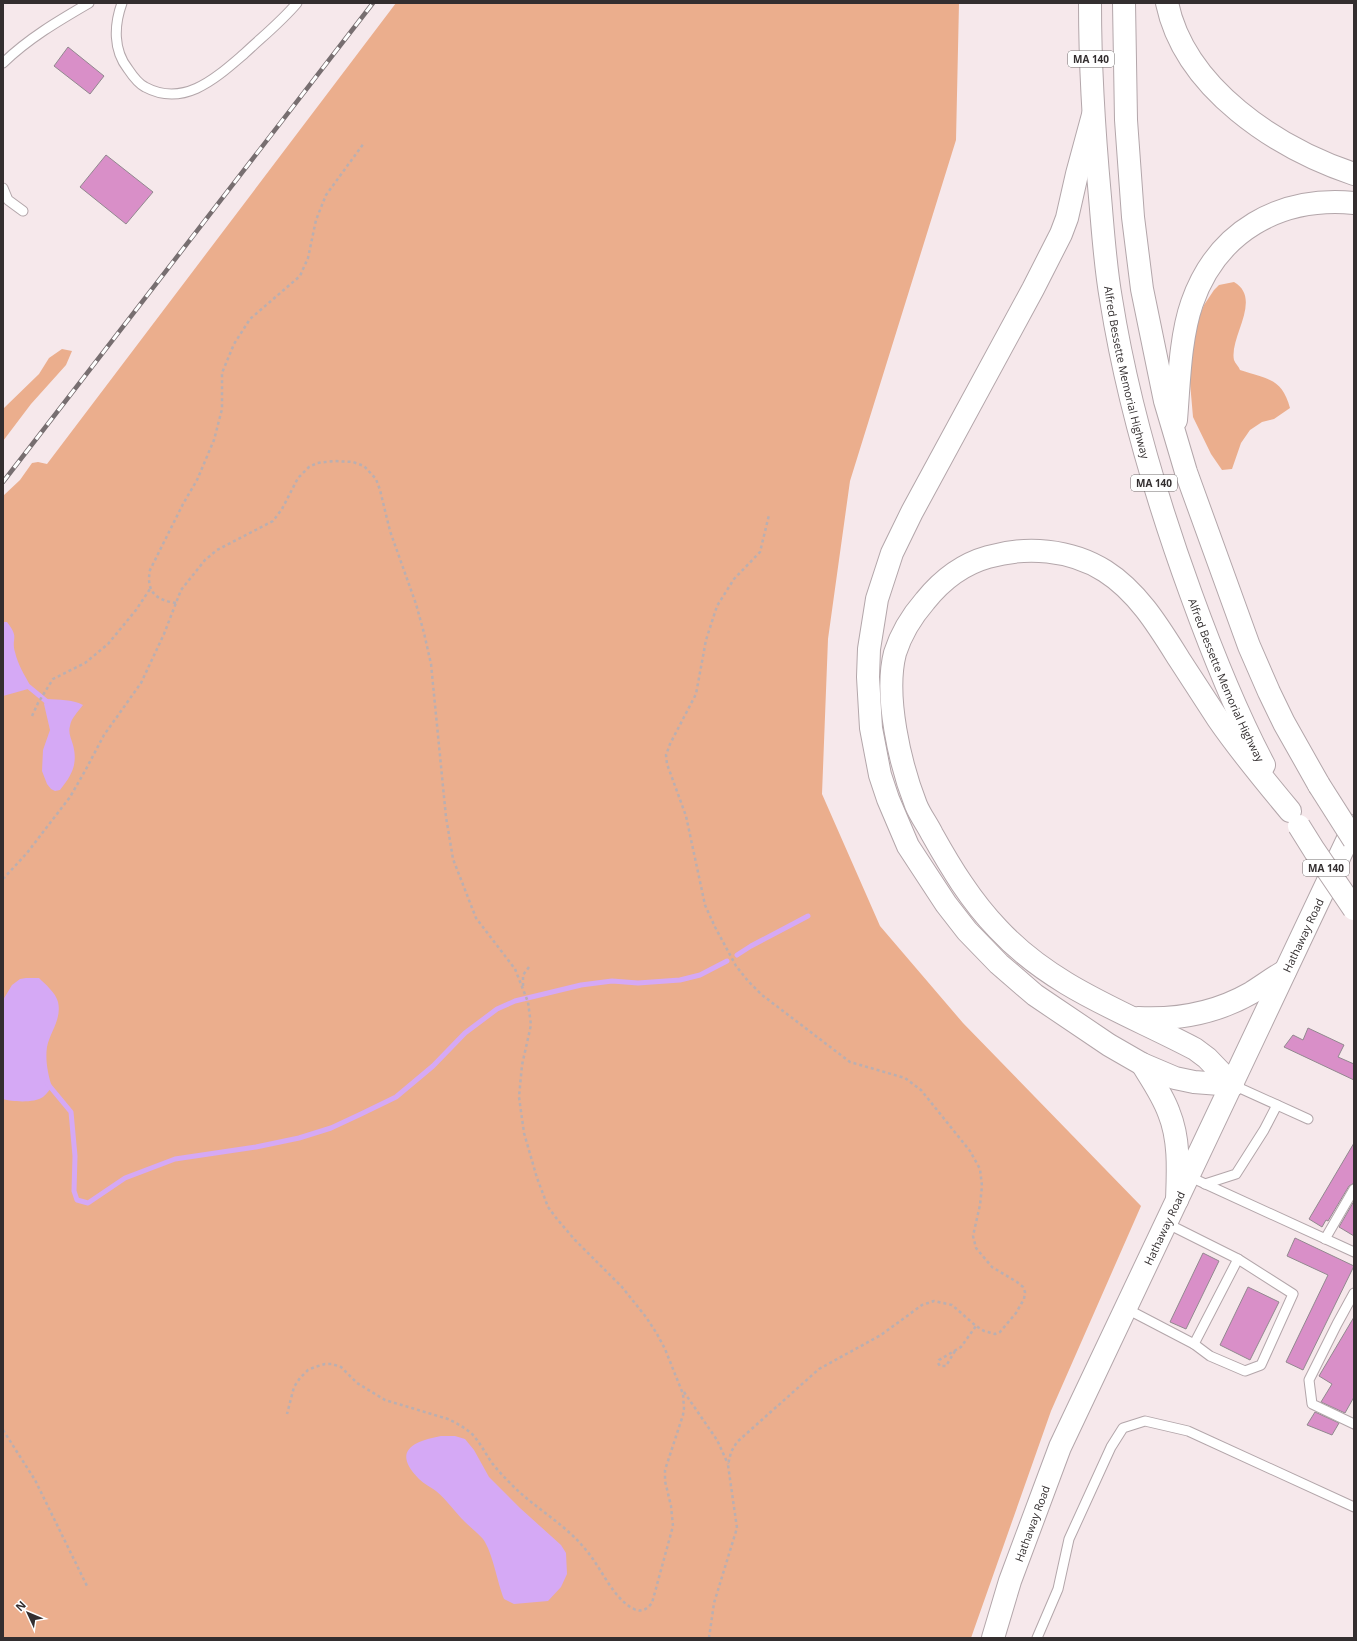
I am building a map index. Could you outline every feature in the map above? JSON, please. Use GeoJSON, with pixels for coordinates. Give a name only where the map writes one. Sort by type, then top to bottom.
{"type":"FeatureCollection","features":[{"type":"Feature","properties":{"kind":"main road","name":"Alfred Bessette Memorial Highway"},"geometry":{"type":"LineString","coordinates":[[1090,3],[1093,115],[1106,264],[1125,372],[1144,448],[1170,535],[1208,640],[1246,728],[1294,819],[1354,909]]}},
{"type":"Feature","properties":{"kind":"main road","name":"MA 140"},"geometry":{"type":"LineString","coordinates":[[1124,3],[1126,120],[1130,183],[1137,251],[1149,328],[1175,437],[1195,499],[1249,646],[1269,692],[1284,723],[1319,785],[1354,840]]}},
{"type":"Feature","properties":{"kind":"main road"},"geometry":{"type":"LineString","coordinates":[[1167,3],[1174,25],[1189,55],[1212,85],[1226,100],[1259,126],[1294,149],[1315,160],[1354,174]]}},
{"type":"Feature","properties":{"kind":"main road"},"geometry":{"type":"LineString","coordinates":[[1093,115],[1067,218],[1061,234],[967,414],[901,532],[892,553],[877,599],[872,622],[869,650],[868,705],[880,775],[888,799],[908,846],[946,904],[983,948],[1016,980],[1035,995],[1098,1038],[1142,1064],[1175,1078],[1194,1082],[1233,1084]]}},
{"type":"Feature","properties":{"kind":"main road"},"geometry":{"type":"LineString","coordinates":[[1175,437],[1179,387],[1187,322],[1192,303],[1199,286],[1220,254],[1244,230],[1276,212],[1317,202],[1354,203]]}},
{"type":"Feature","properties":{"kind":"main road"},"geometry":{"type":"LineString","coordinates":[[1233,1084],[1207,1058],[1195,1049],[1093,1000],[1054,977],[1017,948],[998,929],[963,886],[946,860],[917,806],[897,736],[892,698],[892,675],[898,646],[904,632],[916,611],[932,593],[947,579],[964,567],[982,559],[1018,551],[1036,550],[1060,553],[1105,571],[1123,585],[1154,620],[1219,721],[1294,819]]}},
{"type":"Feature","properties":{"kind":"main road","name":"Hathaway Road"},"geometry":{"type":"LineString","coordinates":[[993,1638],[1010,1581],[1049,1474],[1073,1418],[1177,1200],[1197,1180],[1233,1084],[1354,826]]}},
{"type":"Feature","properties":{"kind":"main road"},"geometry":{"type":"LineString","coordinates":[[1132,1018],[1170,1018],[1213,1010],[1251,993],[1285,971]]}},
{"type":"Feature","properties":{"kind":"main road"},"geometry":{"type":"LineString","coordinates":[[1142,1064],[1162,1097],[1170,1114],[1177,1156],[1177,1200]]}},
{"type":"Feature","properties":{"kind":"lane"},"geometry":{"type":"LineString","coordinates":[[3,63],[20,47],[53,24],[89,3]]}},
{"type":"Feature","properties":{"kind":"lane"},"geometry":{"type":"LineString","coordinates":[[122,3],[116,18],[116,46],[127,68],[144,87],[168,95],[192,91],[217,77],[283,20],[297,3]]}},
{"type":"Feature","properties":{"kind":"lane"},"geometry":{"type":"LineString","coordinates":[[3,188],[8,200],[23,211]]}},
{"type":"Feature","properties":{"kind":"lane"},"geometry":{"type":"LineString","coordinates":[[1233,1084],[1308,1119]]}},
{"type":"Feature","properties":{"kind":"lane"},"geometry":{"type":"LineString","coordinates":[[1197,1180],[1236,1174],[1264,1130],[1277,1105]]}},
{"type":"Feature","properties":{"kind":"lane"},"geometry":{"type":"LineString","coordinates":[[1197,1180],[1354,1252]]}},
{"type":"Feature","properties":{"kind":"lane"},"geometry":{"type":"LineString","coordinates":[[1325,1239],[1354,1189]]}},
{"type":"Feature","properties":{"kind":"lane"},"geometry":{"type":"LineString","coordinates":[[1126,1308],[1194,1344],[1210,1356],[1244,1371],[1261,1365],[1293,1294],[1238,1259],[1166,1223]]}},
{"type":"Feature","properties":{"kind":"lane"},"geometry":{"type":"LineString","coordinates":[[1194,1344],[1238,1259]]}},
{"type":"Feature","properties":{"kind":"lane"},"geometry":{"type":"LineString","coordinates":[[1354,1293],[1308,1380],[1312,1404],[1354,1424]]}},
{"type":"Feature","properties":{"kind":"lane"},"geometry":{"type":"LineString","coordinates":[[1037,1638],[1058,1589],[1069,1539],[1111,1447],[1123,1428],[1145,1421],[1188,1431],[1354,1507]]}},
{"type":"Feature","properties":{"kind":"path"},"geometry":{"type":"LineString","coordinates":[[176,603],[162,600],[150,589],[148,581],[150,570],[183,504],[197,480],[214,440],[222,409],[222,373],[242,329],[250,319],[300,276],[308,258],[316,220],[326,195],[364,143]]}},
{"type":"Feature","properties":{"kind":"path"},"geometry":{"type":"LineString","coordinates":[[3,879],[27,853],[70,797],[86,771],[104,735],[141,683],[164,634],[182,590],[212,554],[273,521],[282,509],[298,478],[309,467],[317,463],[334,461],[353,462],[364,466],[376,479],[380,490],[390,531],[416,604],[424,633],[431,664],[446,817],[453,859],[476,918],[515,969],[523,986],[528,1002],[531,1025],[522,1065],[519,1097],[524,1133],[542,1192],[548,1207],[556,1219],[622,1287],[646,1317],[665,1349],[683,1394],[684,1408],[680,1428],[673,1442],[665,1470],[665,1481],[671,1506],[673,1526],[652,1603],[646,1610],[642,1610],[633,1608],[625,1602],[591,1555],[576,1538],[515,1488],[492,1464],[475,1438],[457,1423],[430,1413],[385,1400],[357,1383],[340,1366],[332,1364],[315,1367],[308,1370],[300,1378],[292,1392],[287,1414]]}},
{"type":"Feature","properties":{"kind":"path"},"geometry":{"type":"LineString","coordinates":[[728,1465],[731,1452],[737,1442],[768,1416],[811,1375],[881,1335],[922,1306],[934,1301],[952,1305],[976,1326],[990,1334],[1000,1332],[1021,1305],[1025,1292],[1023,1287],[1017,1282],[992,1267],[976,1248],[973,1236],[980,1205],[982,1186],[980,1169],[957,1134],[921,1090],[905,1078],[850,1062],[762,995],[740,971],[727,950],[705,905],[686,816],[667,764],[667,750],[696,694],[706,640],[717,606],[734,579],[760,552],[769,515]]}},
{"type":"Feature","properties":{"kind":"path"},"geometry":{"type":"LineString","coordinates":[[32,716],[38,703],[53,680],[84,663],[108,644],[136,610],[150,589]]}},
{"type":"Feature","properties":{"kind":"path"},"geometry":{"type":"LineString","coordinates":[[523,986],[523,975],[529,967]]}},
{"type":"Feature","properties":{"kind":"path"},"geometry":{"type":"LineString","coordinates":[[955,1351],[946,1366],[940,1366],[938,1363],[939,1360],[955,1351],[965,1342],[976,1326]]}},
{"type":"Feature","properties":{"kind":"path"},"geometry":{"type":"LineString","coordinates":[[681,1388],[717,1440],[728,1465],[736,1528],[714,1603],[709,1638]]}},
{"type":"Feature","properties":{"kind":"path"},"geometry":{"type":"LineString","coordinates":[[3,1430],[34,1480],[88,1588]]}},
{"type":"Feature","properties":{"kind":"shaded area"},"geometry":{"type":"Polygon","coordinates":[[[396,3],[959,3],[956,140],[850,481],[828,639],[822,794],[880,926],[963,1023],[1141,1206],[1051,1411],[971,1638],[3,1638],[3,496],[20,480],[32,463],[38,462],[47,464],[396,3]]]}},
{"type":"Feature","properties":{"kind":"shaded area"},"geometry":{"type":"Polygon","coordinates":[[[1234,282],[1242,289],[1246,298],[1243,319],[1236,340],[1234,360],[1240,370],[1266,378],[1278,385],[1287,398],[1290,408],[1274,419],[1262,422],[1250,430],[1241,443],[1232,469],[1222,470],[1211,454],[1193,417],[1189,371],[1194,330],[1204,305],[1219,285],[1234,282]]]}},
{"type":"Feature","properties":{"kind":"shaded area"},"geometry":{"type":"Polygon","coordinates":[[[62,349],[72,351],[66,365],[31,404],[3,441],[4,408],[39,374],[49,358],[62,349]]]}},
{"type":"Feature","properties":{"kind":"shaded area"},"geometry":{"type":"Polygon","coordinates":[[[3,622],[7,622],[13,632],[16,657],[30,685],[28,689],[3,696],[3,622]]]}},
{"type":"Feature","properties":{"kind":"shaded area"},"geometry":{"type":"Polygon","coordinates":[[[47,699],[70,701],[83,705],[73,718],[69,729],[75,758],[73,769],[60,790],[55,791],[47,784],[42,771],[43,750],[50,730],[44,704],[47,699]]]}},
{"type":"Feature","properties":{"kind":"shaded area"},"geometry":{"type":"Polygon","coordinates":[[[39,978],[53,992],[58,1002],[59,1008],[57,1020],[48,1041],[46,1052],[47,1067],[52,1087],[39,1099],[29,1101],[12,1101],[3,1099],[3,1000],[12,985],[20,979],[39,978]]]}},
{"type":"Feature","properties":{"kind":"shaded area"},"geometry":{"type":"Polygon","coordinates":[[[441,1436],[455,1436],[465,1439],[474,1450],[489,1477],[520,1508],[561,1545],[566,1553],[567,1574],[561,1587],[548,1601],[514,1604],[504,1599],[490,1552],[483,1539],[440,1495],[421,1481],[411,1469],[407,1461],[409,1449],[422,1441],[441,1436]]]}},
{"type":"Feature","properties":{"kind":"building"},"geometry":{"type":"Polygon","coordinates":[[[68,47],[104,76],[90,94],[54,66],[68,47]]]}},
{"type":"Feature","properties":{"kind":"building"},"geometry":{"type":"Polygon","coordinates":[[[106,155],[153,192],[126,224],[80,187],[106,155]]]}},
{"type":"Feature","properties":{"kind":"building"},"geometry":{"type":"Polygon","coordinates":[[[1308,1028],[1344,1045],[1338,1057],[1354,1064],[1354,1080],[1284,1047],[1293,1035],[1303,1040],[1308,1028]]]}},
{"type":"Feature","properties":{"kind":"building"},"geometry":{"type":"Polygon","coordinates":[[[1354,1143],[1354,1183],[1349,1186],[1328,1221],[1326,1220],[1322,1227],[1309,1219],[1354,1143]]]}},
{"type":"Feature","properties":{"kind":"building"},"geometry":{"type":"Polygon","coordinates":[[[1354,1201],[1354,1236],[1339,1227],[1354,1201]]]}},
{"type":"Feature","properties":{"kind":"building"},"geometry":{"type":"Polygon","coordinates":[[[1295,1238],[1354,1266],[1303,1370],[1286,1362],[1328,1275],[1287,1256],[1295,1238]]]}},
{"type":"Feature","properties":{"kind":"building"},"geometry":{"type":"Polygon","coordinates":[[[1203,1253],[1219,1261],[1186,1329],[1170,1322],[1203,1253]]]}},
{"type":"Feature","properties":{"kind":"building"},"geometry":{"type":"Polygon","coordinates":[[[1248,1287],[1279,1302],[1250,1360],[1220,1345],[1248,1287]]]}},
{"type":"Feature","properties":{"kind":"building"},"geometry":{"type":"Polygon","coordinates":[[[1354,1317],[1354,1397],[1345,1413],[1321,1402],[1332,1384],[1319,1376],[1354,1317]]]}},
{"type":"Feature","properties":{"kind":"building"},"geometry":{"type":"Polygon","coordinates":[[[1315,1412],[1339,1423],[1332,1435],[1307,1425],[1315,1412]]]}},
{"type":"Feature","properties":{"kind":"waterway"},"geometry":{"type":"LineString","coordinates":[[29,687],[46,701]]}},
{"type":"Feature","properties":{"kind":"waterway"},"geometry":{"type":"LineString","coordinates":[[737,955],[808,916]]}},
{"type":"Feature","properties":{"kind":"waterway"},"geometry":{"type":"LineString","coordinates":[[47,1083],[71,1112],[75,1156],[74,1191],[77,1200],[88,1203],[125,1178],[175,1159],[256,1147],[299,1138],[331,1128],[361,1114],[396,1097],[433,1066],[465,1033],[497,1009],[515,1001],[581,985],[612,981],[638,983],[680,980],[700,975],[727,961]]}},
{"type":"Feature","properties":{"kind":"railway"},"geometry":{"type":"LineString","coordinates":[[3,482],[373,3]]}}]}
